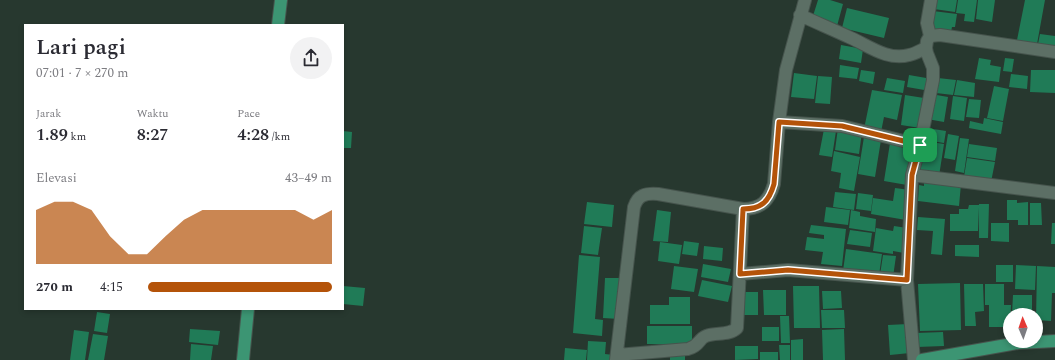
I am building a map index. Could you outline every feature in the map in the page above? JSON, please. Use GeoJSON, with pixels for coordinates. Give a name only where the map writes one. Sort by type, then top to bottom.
{"type":"FeatureCollection","features":[{"type":"Feature","properties":{"kind":"main road"},"geometry":{"type":"LineString","coordinates":[[278,24],[281,0]]}},
{"type":"Feature","properties":{"kind":"main road"},"geometry":{"type":"LineString","coordinates":[[243,360],[248,310]]}},
{"type":"Feature","properties":{"kind":"main road"},"geometry":{"type":"LineString","coordinates":[[922,360],[1018,343],[1055,341]]}},
{"type":"Feature","properties":{"kind":"street"},"geometry":{"type":"LineString","coordinates":[[743,209],[737,328],[734,331],[707,335],[696,346],[688,349],[617,357],[636,200],[642,195],[649,193],[750,209],[759,206],[766,201],[771,194],[774,184],[779,122],[786,70],[804,0]]}},
{"type":"Feature","properties":{"kind":"street"},"geometry":{"type":"LineString","coordinates":[[914,360],[907,280],[912,175],[920,145],[933,80],[933,68],[927,53],[927,23],[931,0]]}},
{"type":"Feature","properties":{"kind":"street"},"geometry":{"type":"LineString","coordinates":[[800,15],[854,39],[876,51],[898,56],[909,55],[940,35],[1055,52]]}},
{"type":"Feature","properties":{"kind":"street"},"geometry":{"type":"LineString","coordinates":[[779,122],[842,126],[920,145]]}},
{"type":"Feature","properties":{"kind":"street"},"geometry":{"type":"LineString","coordinates":[[912,175],[1055,193]]}},
{"type":"Feature","properties":{"kind":"street"},"geometry":{"type":"LineString","coordinates":[[740,274],[788,270],[907,280]]}},
{"type":"Feature","properties":{"kind":"building"},"geometry":{"type":"Polygon","coordinates":[[[818,0],[830,0],[843,4],[837,26],[812,19],[818,0]]]}},
{"type":"Feature","properties":{"kind":"building"},"geometry":{"type":"Polygon","coordinates":[[[935,0],[957,0],[955,12],[934,9],[935,0]]]}},
{"type":"Feature","properties":{"kind":"building"},"geometry":{"type":"Polygon","coordinates":[[[958,0],[977,0],[974,22],[964,21],[965,14],[956,13],[958,0]]]}},
{"type":"Feature","properties":{"kind":"building"},"geometry":{"type":"Polygon","coordinates":[[[978,0],[995,0],[992,22],[976,19],[978,0]]]}},
{"type":"Feature","properties":{"kind":"building"},"geometry":{"type":"Polygon","coordinates":[[[1025,0],[1045,0],[1037,44],[1017,40],[1025,0]]]}},
{"type":"Feature","properties":{"kind":"building"},"geometry":{"type":"Polygon","coordinates":[[[847,8],[889,18],[884,38],[842,28],[847,8]]]}},
{"type":"Feature","properties":{"kind":"building"},"geometry":{"type":"Polygon","coordinates":[[[933,11],[957,14],[955,27],[952,27],[951,32],[931,29],[933,11]]]}},
{"type":"Feature","properties":{"kind":"building"},"geometry":{"type":"Polygon","coordinates":[[[1040,34],[1055,36],[1055,46],[1038,44],[1040,34]]]}},
{"type":"Feature","properties":{"kind":"building"},"geometry":{"type":"Polygon","coordinates":[[[841,45],[863,49],[861,63],[839,59],[841,45]]]}},
{"type":"Feature","properties":{"kind":"building"},"geometry":{"type":"Polygon","coordinates":[[[979,58],[991,60],[990,65],[1001,67],[999,82],[975,79],[979,58]]]}},
{"type":"Feature","properties":{"kind":"building"},"geometry":{"type":"Polygon","coordinates":[[[1005,58],[1014,59],[1012,72],[1003,71],[1005,58]]]}},
{"type":"Feature","properties":{"kind":"building"},"geometry":{"type":"Polygon","coordinates":[[[840,65],[859,68],[857,79],[839,77],[840,65]]]}},
{"type":"Feature","properties":{"kind":"building"},"geometry":{"type":"Polygon","coordinates":[[[861,70],[875,72],[873,84],[859,81],[861,70]]]}},
{"type":"Feature","properties":{"kind":"building"},"geometry":{"type":"Polygon","coordinates":[[[1031,70],[1055,70],[1055,93],[1030,92],[1031,70]]]}},
{"type":"Feature","properties":{"kind":"building"},"geometry":{"type":"Polygon","coordinates":[[[794,73],[817,76],[814,99],[791,97],[794,73]]]}},
{"type":"Feature","properties":{"kind":"building"},"geometry":{"type":"Polygon","coordinates":[[[1011,74],[1028,76],[1027,89],[1009,87],[1011,74]]]}},
{"type":"Feature","properties":{"kind":"building"},"geometry":{"type":"Polygon","coordinates":[[[909,75],[932,79],[930,91],[907,87],[909,75]]]}},
{"type":"Feature","properties":{"kind":"building"},"geometry":{"type":"Polygon","coordinates":[[[818,76],[832,77],[830,104],[815,103],[818,76]]]}},
{"type":"Feature","properties":{"kind":"building"},"geometry":{"type":"Polygon","coordinates":[[[887,78],[905,81],[903,93],[884,90],[887,78]]]}},
{"type":"Feature","properties":{"kind":"building"},"geometry":{"type":"Polygon","coordinates":[[[938,78],[956,80],[953,95],[936,93],[938,78]]]}},
{"type":"Feature","properties":{"kind":"building"},"geometry":{"type":"Polygon","coordinates":[[[957,80],[975,83],[974,97],[954,95],[957,80]]]}},
{"type":"Feature","properties":{"kind":"building"},"geometry":{"type":"Polygon","coordinates":[[[994,86],[1009,89],[1003,121],[987,118],[994,86]]]}},
{"type":"Feature","properties":{"kind":"building"},"geometry":{"type":"Polygon","coordinates":[[[872,90],[902,95],[897,120],[884,117],[881,132],[864,129],[872,90]]]}},
{"type":"Feature","properties":{"kind":"building"},"geometry":{"type":"Polygon","coordinates":[[[931,94],[948,97],[944,122],[927,119],[931,94]]]}},
{"type":"Feature","properties":{"kind":"building"},"geometry":{"type":"Polygon","coordinates":[[[905,95],[924,98],[920,128],[901,125],[905,95]]]}},
{"type":"Feature","properties":{"kind":"building"},"geometry":{"type":"Polygon","coordinates":[[[953,96],[967,98],[964,121],[950,119],[953,96]]]}},
{"type":"Feature","properties":{"kind":"building"},"geometry":{"type":"Polygon","coordinates":[[[969,99],[981,100],[979,118],[966,117],[969,99]]]}},
{"type":"Feature","properties":{"kind":"building"},"geometry":{"type":"Polygon","coordinates":[[[984,118],[1003,122],[1001,134],[969,128],[970,121],[983,124],[984,118]]]}},
{"type":"Feature","properties":{"kind":"building"},"geometry":{"type":"Polygon","coordinates":[[[838,128],[862,132],[859,154],[835,150],[838,128]]]}},
{"type":"Feature","properties":{"kind":"building"},"geometry":{"type":"Polygon","coordinates":[[[927,128],[946,131],[944,143],[925,140],[927,128]]]}},
{"type":"Feature","properties":{"kind":"building"},"geometry":{"type":"Polygon","coordinates":[[[824,129],[836,131],[832,157],[819,155],[824,129]]]}},
{"type":"Feature","properties":{"kind":"building"},"geometry":{"type":"Polygon","coordinates":[[[344,131],[352,132],[351,148],[344,148],[344,131]]]}},
{"type":"Feature","properties":{"kind":"building"},"geometry":{"type":"Polygon","coordinates":[[[948,134],[959,136],[955,160],[944,158],[948,134]]]}},
{"type":"Feature","properties":{"kind":"building"},"geometry":{"type":"Polygon","coordinates":[[[864,137],[881,140],[875,177],[858,174],[864,137]]]}},
{"type":"Feature","properties":{"kind":"building"},"geometry":{"type":"Polygon","coordinates":[[[960,138],[969,139],[964,173],[955,171],[960,138]]]}},
{"type":"Feature","properties":{"kind":"building"},"geometry":{"type":"Polygon","coordinates":[[[925,141],[944,144],[939,176],[920,173],[925,141]]]}},
{"type":"Feature","properties":{"kind":"building"},"geometry":{"type":"Polygon","coordinates":[[[890,143],[914,147],[907,185],[884,181],[890,143]]]}},
{"type":"Feature","properties":{"kind":"building"},"geometry":{"type":"Polygon","coordinates":[[[969,144],[997,148],[995,161],[967,157],[969,144]]]}},
{"type":"Feature","properties":{"kind":"building"},"geometry":{"type":"Polygon","coordinates":[[[834,151],[860,157],[854,191],[839,188],[841,173],[831,171],[834,151]]]}},
{"type":"Feature","properties":{"kind":"building"},"geometry":{"type":"Polygon","coordinates":[[[967,158],[995,162],[991,182],[964,177],[967,158]]]}},
{"type":"Feature","properties":{"kind":"building"},"geometry":{"type":"Polygon","coordinates":[[[924,180],[961,184],[959,206],[918,201],[919,185],[924,186],[924,180]]]}},
{"type":"Feature","properties":{"kind":"building"},"geometry":{"type":"Polygon","coordinates":[[[895,188],[910,190],[906,220],[871,214],[873,198],[893,201],[895,188]]]}},
{"type":"Feature","properties":{"kind":"building"},"geometry":{"type":"Polygon","coordinates":[[[835,192],[856,194],[854,210],[833,207],[835,192]]]}},
{"type":"Feature","properties":{"kind":"building"},"geometry":{"type":"Polygon","coordinates":[[[858,193],[873,195],[871,211],[856,209],[858,193]]]}},
{"type":"Feature","properties":{"kind":"building"},"geometry":{"type":"Polygon","coordinates":[[[1007,200],[1017,200],[1017,203],[1028,202],[1028,225],[1018,225],[1018,220],[1007,220],[1007,200]]]}},
{"type":"Feature","properties":{"kind":"building"},"geometry":{"type":"Polygon","coordinates":[[[587,202],[614,205],[612,227],[584,224],[587,202]]]}},
{"type":"Feature","properties":{"kind":"building"},"geometry":{"type":"Polygon","coordinates":[[[1030,203],[1041,203],[1042,225],[1030,225],[1030,203]]]}},
{"type":"Feature","properties":{"kind":"building"},"geometry":{"type":"Polygon","coordinates":[[[989,204],[988,238],[979,238],[979,207],[978,231],[950,231],[950,214],[959,214],[959,209],[968,209],[969,205],[989,204]]]}},
{"type":"Feature","properties":{"kind":"building"},"geometry":{"type":"Polygon","coordinates":[[[826,207],[850,210],[848,225],[824,222],[826,207]]]}},
{"type":"Feature","properties":{"kind":"building"},"geometry":{"type":"Polygon","coordinates":[[[657,210],[671,212],[668,242],[653,241],[657,210]]]}},
{"type":"Feature","properties":{"kind":"building"},"geometry":{"type":"Polygon","coordinates":[[[851,210],[860,212],[860,216],[876,219],[875,232],[849,228],[851,210]]]}},
{"type":"Feature","properties":{"kind":"building"},"geometry":{"type":"Polygon","coordinates":[[[918,217],[945,219],[942,255],[931,254],[933,231],[917,230],[918,217]]]}},
{"type":"Feature","properties":{"kind":"building"},"geometry":{"type":"Polygon","coordinates":[[[991,223],[1009,223],[1009,242],[991,241],[991,223]]]}},
{"type":"Feature","properties":{"kind":"building"},"geometry":{"type":"Polygon","coordinates":[[[1052,223],[1055,223],[1055,244],[1051,244],[1052,223]]]}},
{"type":"Feature","properties":{"kind":"building"},"geometry":{"type":"Polygon","coordinates":[[[811,225],[846,229],[842,266],[821,264],[823,252],[805,250],[807,237],[824,239],[824,235],[809,233],[811,225]]]}},
{"type":"Feature","properties":{"kind":"building"},"geometry":{"type":"Polygon","coordinates":[[[584,226],[602,228],[598,255],[581,253],[584,226]]]}},
{"type":"Feature","properties":{"kind":"building"},"geometry":{"type":"Polygon","coordinates":[[[894,226],[907,228],[904,253],[893,251],[893,254],[873,251],[876,228],[893,231],[894,226]]]}},
{"type":"Feature","properties":{"kind":"building"},"geometry":{"type":"Polygon","coordinates":[[[850,230],[872,233],[870,247],[847,244],[850,230]]]}},
{"type":"Feature","properties":{"kind":"building"},"geometry":{"type":"Polygon","coordinates":[[[684,241],[699,243],[697,256],[682,254],[684,241]]]}},
{"type":"Feature","properties":{"kind":"building"},"geometry":{"type":"Polygon","coordinates":[[[660,242],[682,245],[679,264],[658,261],[660,242]]]}},
{"type":"Feature","properties":{"kind":"building"},"geometry":{"type":"Polygon","coordinates":[[[955,245],[979,245],[979,257],[955,256],[955,245]]]}},
{"type":"Feature","properties":{"kind":"building"},"geometry":{"type":"Polygon","coordinates":[[[704,246],[723,248],[722,261],[703,259],[704,246]]]}},
{"type":"Feature","properties":{"kind":"building"},"geometry":{"type":"Polygon","coordinates":[[[846,249],[882,254],[879,275],[843,271],[846,249]]]}},
{"type":"Feature","properties":{"kind":"building"},"geometry":{"type":"Polygon","coordinates":[[[579,255],[600,257],[595,319],[603,320],[602,336],[573,333],[579,255]]]}},
{"type":"Feature","properties":{"kind":"building"},"geometry":{"type":"Polygon","coordinates":[[[883,255],[896,256],[893,277],[880,275],[883,255]]]}},
{"type":"Feature","properties":{"kind":"building"},"geometry":{"type":"Polygon","coordinates":[[[703,264],[731,269],[728,282],[701,277],[703,264]]]}},
{"type":"Feature","properties":{"kind":"building"},"geometry":{"type":"Polygon","coordinates":[[[996,265],[1013,265],[1013,282],[996,282],[996,265]]]}},
{"type":"Feature","properties":{"kind":"building"},"geometry":{"type":"Polygon","coordinates":[[[1016,265],[1036,266],[1035,290],[1015,289],[1016,265]]]}},
{"type":"Feature","properties":{"kind":"building"},"geometry":{"type":"Polygon","coordinates":[[[674,266],[698,269],[694,292],[671,289],[674,266]]]}},
{"type":"Feature","properties":{"kind":"building"},"geometry":{"type":"Polygon","coordinates":[[[1037,266],[1055,267],[1055,293],[1052,293],[1051,321],[1043,320],[1043,308],[1036,308],[1037,266]]]}},
{"type":"Feature","properties":{"kind":"building"},"geometry":{"type":"Polygon","coordinates":[[[605,278],[622,278],[619,319],[603,318],[605,278]]]}},
{"type":"Feature","properties":{"kind":"building"},"geometry":{"type":"Polygon","coordinates":[[[702,280],[732,286],[728,302],[698,296],[702,280]]]}},
{"type":"Feature","properties":{"kind":"building"},"geometry":{"type":"Polygon","coordinates":[[[960,283],[961,330],[920,331],[918,284],[960,283]]]}},
{"type":"Feature","properties":{"kind":"building"},"geometry":{"type":"Polygon","coordinates":[[[964,284],[983,284],[984,311],[975,312],[976,326],[965,326],[964,284]]]}},
{"type":"Feature","properties":{"kind":"building"},"geometry":{"type":"Polygon","coordinates":[[[985,284],[1004,284],[1004,305],[985,305],[985,284]]]}},
{"type":"Feature","properties":{"kind":"building"},"geometry":{"type":"Polygon","coordinates":[[[344,286],[365,288],[363,306],[344,304],[344,286]]]}},
{"type":"Feature","properties":{"kind":"building"},"geometry":{"type":"Polygon","coordinates":[[[793,286],[819,286],[820,328],[794,328],[793,286]]]}},
{"type":"Feature","properties":{"kind":"building"},"geometry":{"type":"Polygon","coordinates":[[[763,290],[786,290],[786,315],[764,315],[763,290]]]}},
{"type":"Feature","properties":{"kind":"building"},"geometry":{"type":"Polygon","coordinates":[[[822,291],[841,291],[842,308],[823,309],[822,291]]]}},
{"type":"Feature","properties":{"kind":"building"},"geometry":{"type":"Polygon","coordinates":[[[745,292],[758,292],[758,315],[744,315],[745,292]]]}},
{"type":"Feature","properties":{"kind":"building"},"geometry":{"type":"Polygon","coordinates":[[[1013,295],[1032,295],[1032,308],[1012,308],[1013,295]]]}},
{"type":"Feature","properties":{"kind":"building"},"geometry":{"type":"Polygon","coordinates":[[[669,297],[690,297],[690,324],[650,324],[650,305],[669,305],[669,297]]]}},
{"type":"Feature","properties":{"kind":"building"},"geometry":{"type":"Polygon","coordinates":[[[989,305],[1011,305],[1011,308],[1003,308],[1003,327],[989,327],[989,305]]]}},
{"type":"Feature","properties":{"kind":"building"},"geometry":{"type":"Polygon","coordinates":[[[821,310],[844,310],[845,328],[822,328],[821,310]]]}},
{"type":"Feature","properties":{"kind":"building"},"geometry":{"type":"Polygon","coordinates":[[[97,312],[110,314],[107,333],[94,331],[97,312]]]}},
{"type":"Feature","properties":{"kind":"building"},"geometry":{"type":"Polygon","coordinates":[[[780,316],[789,316],[790,343],[781,343],[780,316]]]}},
{"type":"Feature","properties":{"kind":"building"},"geometry":{"type":"Polygon","coordinates":[[[908,324],[910,353],[890,355],[888,325],[908,324]]]}},
{"type":"Feature","properties":{"kind":"building"},"geometry":{"type":"Polygon","coordinates":[[[647,326],[692,326],[692,345],[647,344],[647,326]]]}},
{"type":"Feature","properties":{"kind":"building"},"geometry":{"type":"Polygon","coordinates":[[[762,327],[779,327],[779,341],[762,341],[762,327]]]}},
{"type":"Feature","properties":{"kind":"building"},"geometry":{"type":"Polygon","coordinates":[[[190,329],[220,331],[218,345],[189,342],[190,329]]]}},
{"type":"Feature","properties":{"kind":"building"},"geometry":{"type":"Polygon","coordinates":[[[844,329],[845,360],[823,360],[822,330],[844,329]]]}},
{"type":"Feature","properties":{"kind":"building"},"geometry":{"type":"Polygon","coordinates":[[[74,330],[89,332],[85,360],[70,360],[74,330]]]}},
{"type":"Feature","properties":{"kind":"building"},"geometry":{"type":"Polygon","coordinates":[[[943,332],[944,346],[917,347],[916,333],[943,332]]]}},
{"type":"Feature","properties":{"kind":"building"},"geometry":{"type":"Polygon","coordinates":[[[93,334],[108,336],[104,360],[88,360],[93,334]]]}},
{"type":"Feature","properties":{"kind":"building"},"geometry":{"type":"Polygon","coordinates":[[[803,339],[803,360],[791,360],[791,340],[803,339]]]}},
{"type":"Feature","properties":{"kind":"building"},"geometry":{"type":"Polygon","coordinates":[[[588,341],[606,342],[605,354],[614,355],[613,360],[587,360],[588,341]]]}},
{"type":"Feature","properties":{"kind":"building"},"geometry":{"type":"Polygon","coordinates":[[[191,344],[213,346],[211,360],[190,360],[191,344]]]}},
{"type":"Feature","properties":{"kind":"building"},"geometry":{"type":"Polygon","coordinates":[[[779,345],[790,345],[790,360],[780,360],[779,345]]]}},
{"type":"Feature","properties":{"kind":"building"},"geometry":{"type":"Polygon","coordinates":[[[735,346],[758,346],[758,359],[735,360],[735,346]]]}},
{"type":"Feature","properties":{"kind":"building"},"geometry":{"type":"Polygon","coordinates":[[[565,348],[587,350],[586,360],[564,360],[565,348]]]}},
{"type":"Feature","properties":{"kind":"building"},"geometry":{"type":"Polygon","coordinates":[[[760,352],[778,352],[778,360],[760,360],[760,352]]]}},
{"type":"Feature","properties":{"kind":"building"},"geometry":{"type":"Polygon","coordinates":[[[670,355],[685,355],[685,360],[670,360],[670,355]]]}},
{"type":"Feature","properties":{"kind":"route"},"geometry":{"type":"LineString","coordinates":[[779,122],[842,126],[920,145],[912,175],[907,280],[788,270],[740,274],[743,209],[750,209],[759,206],[766,201],[771,194],[774,184],[779,122]]}}]}
